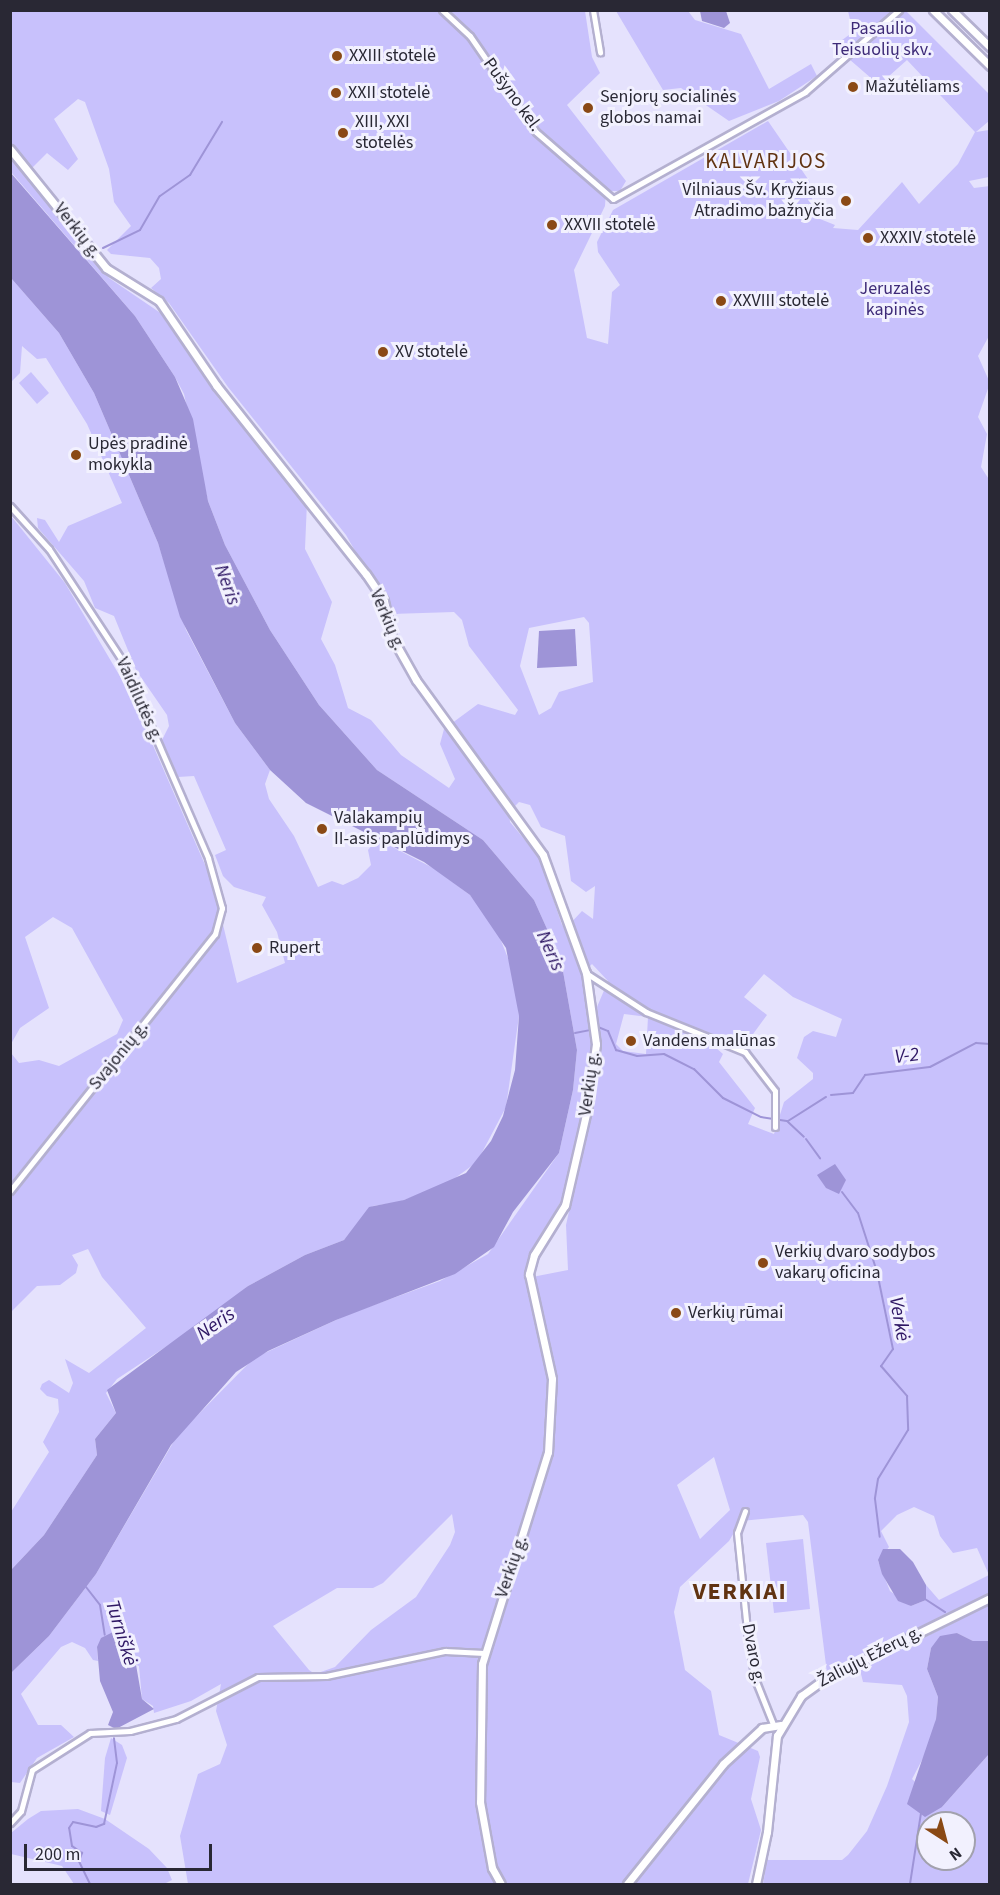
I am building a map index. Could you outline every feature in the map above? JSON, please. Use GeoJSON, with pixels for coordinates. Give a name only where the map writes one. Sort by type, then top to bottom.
{"type":"FeatureCollection","features":[{"type":"Feature","properties":{"kind":"main road"},"geometry":{"type":"LineString","coordinates":[[933,10],[990,66]]}},
{"type":"Feature","properties":{"kind":"main road"},"geometry":{"type":"LineString","coordinates":[[952,10],[990,47]]}},
{"type":"Feature","properties":{"kind":"main road","name":"Verkių g."},"geometry":{"type":"LineString","coordinates":[[10,149],[106,268],[159,301],[216,386],[366,574],[384,601],[393,639],[416,680],[543,855],[586,973],[596,1044],[587,1110],[565,1205],[534,1255],[529,1274],[552,1379],[548,1452],[484,1653],[480,1802],[492,1868],[501,1884]]}},
{"type":"Feature","properties":{"kind":"main road","name":"Žaliųjų Ežerų g."},"geometry":{"type":"LineString","coordinates":[[756,1884],[777,1725],[801,1696],[823,1680],[990,1598]]}},
{"type":"Feature","properties":{"kind":"main road"},"geometry":{"type":"LineString","coordinates":[[627,1884],[723,1764],[762,1728],[777,1725]]}},
{"type":"Feature","properties":{"kind":"street","name":"Pušyno kel."},"geometry":{"type":"LineString","coordinates":[[442,10],[470,36],[536,132],[613,199],[745,127],[826,76],[899,10]]}},
{"type":"Feature","properties":{"kind":"street"},"geometry":{"type":"LineString","coordinates":[[593,10],[600,52]]}},
{"type":"Feature","properties":{"kind":"street","name":"Vaidilutės g."},"geometry":{"type":"LineString","coordinates":[[10,506],[49,549],[122,660],[219,886],[222,918]]}},
{"type":"Feature","properties":{"kind":"street","name":"Svajonių g."},"geometry":{"type":"LineString","coordinates":[[10,1191],[137,1035],[215,934],[222,918]]}},
{"type":"Feature","properties":{"kind":"street"},"geometry":{"type":"LineString","coordinates":[[586,973],[646,1012],[745,1052],[771,1082],[776,1117],[775,1127]]}},
{"type":"Feature","properties":{"kind":"street","name":"Dvaro g."},"geometry":{"type":"LineString","coordinates":[[745,1511],[737,1533],[748,1640],[755,1678],[777,1725]]}},
{"type":"Feature","properties":{"kind":"street"},"geometry":{"type":"LineString","coordinates":[[10,1823],[21,1811],[32,1770],[90,1733],[130,1731],[176,1719],[258,1677],[327,1676],[445,1651],[484,1653]]}},
{"type":"Feature","properties":{"kind":"green space"},"geometry":{"type":"Polygon","coordinates":[[[10,11],[585,11],[592,57],[600,73],[567,105],[626,181],[620,191],[606,191],[605,206],[574,270],[587,338],[608,344],[612,292],[620,285],[598,252],[597,242],[613,210],[768,121],[810,182],[807,186],[820,219],[835,225],[833,228],[858,230],[902,182],[919,204],[958,164],[975,132],[907,60],[879,85],[834,46],[853,32],[848,11],[906,11],[989,94],[989,121],[976,132],[989,130],[989,177],[969,181],[974,188],[990,186],[989,336],[978,356],[990,383],[978,417],[987,434],[981,467],[990,481],[989,1595],[827,1673],[808,1522],[803,1515],[741,1521],[729,1541],[680,1587],[674,1612],[685,1670],[711,1691],[719,1735],[758,1751],[760,1757],[751,1799],[761,1830],[748,1884],[188,1884],[180,1836],[198,1774],[220,1764],[227,1745],[216,1711],[221,1684],[191,1701],[154,1713],[153,1706],[142,1699],[139,1666],[97,1647],[98,1661],[93,1660],[85,1648],[72,1642],[61,1647],[21,1694],[38,1725],[61,1725],[74,1737],[37,1758],[20,1783],[11,1782],[11,1673],[49,1636],[96,1574],[177,1436],[254,1358],[349,1314],[440,1281],[488,1254],[559,1153],[573,1090],[577,1050],[561,960],[534,900],[483,840],[377,770],[319,705],[270,630],[225,545],[208,501],[184,394],[175,377],[135,316],[11,172],[11,157],[109,278],[162,314],[219,399],[307,502],[305,549],[332,602],[321,639],[335,665],[348,708],[371,720],[401,755],[449,788],[455,779],[440,744],[444,729],[478,704],[515,715],[518,710],[469,646],[462,620],[454,612],[391,614],[346,535],[228,387],[169,303],[151,288],[161,279],[159,268],[150,258],[111,254],[107,250],[131,226],[114,202],[109,169],[85,102],[78,99],[54,119],[78,159],[68,170],[47,153],[31,169],[11,144],[10,11]],[[584,617],[529,628],[520,666],[539,715],[551,708],[559,692],[593,682],[589,623],[584,617]],[[519,802],[509,812],[510,822],[539,857],[562,925],[566,928],[582,911],[593,919],[595,886],[586,892],[571,881],[565,836],[541,827],[530,805],[519,802]],[[592,964],[582,974],[593,1039],[580,1135],[561,1201],[531,1254],[527,1278],[568,1270],[566,1225],[592,1108],[600,1038],[597,1007],[608,981],[592,964]],[[764,974],[744,997],[767,1015],[748,1041],[735,1035],[713,1034],[708,1041],[723,1054],[719,1062],[755,1108],[748,1124],[774,1134],[784,1102],[813,1079],[813,1073],[797,1058],[804,1037],[813,1031],[836,1037],[842,1019],[793,997],[764,974]],[[624,1014],[616,1044],[623,1051],[646,1054],[648,1017],[624,1014]],[[714,1457],[677,1485],[700,1539],[730,1510],[714,1457]],[[914,1507],[897,1515],[881,1531],[889,1547],[878,1561],[890,1591],[911,1606],[926,1600],[926,1585],[939,1600],[989,1575],[977,1548],[953,1553],[940,1536],[934,1516],[914,1507]],[[452,1514],[383,1583],[373,1588],[337,1588],[273,1626],[309,1670],[315,1674],[335,1667],[371,1630],[416,1597],[450,1545],[455,1532],[452,1514]]]}},
{"type":"Feature","properties":{"kind":"green space"},"geometry":{"type":"Polygon","coordinates":[[[616,11],[688,11],[695,20],[741,34],[769,89],[811,64],[817,76],[779,101],[729,121],[681,88],[663,90],[616,11]]]}},
{"type":"Feature","properties":{"kind":"green space"},"geometry":{"type":"Polygon","coordinates":[[[11,278],[59,333],[94,393],[158,543],[186,630],[235,723],[270,770],[265,784],[269,799],[294,836],[318,887],[332,881],[343,885],[358,878],[371,865],[368,850],[377,839],[435,869],[470,895],[496,928],[515,976],[519,1016],[506,1107],[477,1162],[447,1184],[399,1202],[373,1206],[344,1240],[305,1255],[248,1286],[211,1317],[117,1379],[106,1393],[116,1413],[95,1439],[97,1455],[44,1535],[11,1570],[11,1512],[49,1452],[43,1442],[59,1412],[58,1399],[47,1396],[40,1389],[42,1384],[49,1380],[69,1393],[73,1383],[65,1359],[89,1373],[146,1328],[102,1277],[88,1249],[72,1255],[78,1265],[76,1273],[60,1285],[37,1286],[11,1312],[11,1053],[19,1063],[39,1060],[59,1066],[117,1034],[123,1020],[72,928],[53,917],[25,937],[49,1008],[20,1028],[11,1044],[11,516],[65,583],[131,695],[213,883],[237,983],[285,963],[277,932],[262,905],[266,897],[234,887],[223,876],[215,855],[226,850],[194,776],[178,777],[169,763],[161,742],[169,726],[167,715],[136,670],[114,616],[95,608],[84,581],[38,528],[37,518],[45,520],[59,542],[68,526],[122,503],[87,424],[46,358],[37,359],[22,346],[20,373],[11,382],[11,278]]]}},
{"type":"Feature","properties":{"kind":"green space"},"geometry":{"type":"Polygon","coordinates":[[[31,372],[49,393],[37,404],[19,383],[31,372]]]}},
{"type":"Feature","properties":{"kind":"green space"},"geometry":{"type":"Polygon","coordinates":[[[803,1539],[810,1609],[774,1613],[766,1543],[803,1539]]]}},
{"type":"Feature","properties":{"kind":"green space"},"geometry":{"type":"Polygon","coordinates":[[[989,1605],[989,1641],[973,1641],[957,1633],[931,1648],[927,1669],[938,1697],[936,1719],[932,1741],[912,1779],[942,1807],[989,1754],[989,1884],[763,1884],[767,1860],[842,1860],[867,1831],[887,1786],[909,1722],[907,1696],[902,1685],[863,1682],[860,1670],[989,1605]]]}},
{"type":"Feature","properties":{"kind":"green space"},"geometry":{"type":"Polygon","coordinates":[[[111,1738],[122,1745],[127,1758],[110,1815],[101,1811],[105,1758],[111,1738]]]}},
{"type":"Feature","properties":{"kind":"green space"},"geometry":{"type":"Polygon","coordinates":[[[78,1809],[105,1819],[149,1849],[167,1868],[172,1880],[164,1884],[74,1884],[62,1866],[11,1854],[11,1833],[28,1819],[41,1811],[78,1809]]]}},
{"type":"Feature","properties":{"kind":"water"},"geometry":{"type":"Polygon","coordinates":[[[700,11],[726,11],[730,23],[724,28],[702,21],[700,11]]]}},
{"type":"Feature","properties":{"kind":"water","name":"Neris"},"geometry":{"type":"Polygon","coordinates":[[[10,172],[135,316],[175,377],[193,419],[208,501],[225,545],[270,630],[319,705],[377,770],[483,840],[534,900],[561,960],[577,1050],[573,1090],[559,1153],[513,1212],[494,1247],[455,1274],[336,1320],[268,1351],[236,1372],[171,1445],[96,1574],[49,1636],[11,1673],[11,1570],[44,1535],[97,1455],[95,1439],[116,1413],[107,1390],[248,1286],[305,1255],[344,1240],[369,1207],[404,1200],[466,1173],[491,1141],[503,1116],[515,1070],[519,1016],[506,948],[470,895],[424,862],[306,803],[270,770],[235,723],[180,617],[158,543],[94,393],[59,333],[11,278],[10,172]]]}},
{"type":"Feature","properties":{"kind":"water"},"geometry":{"type":"Polygon","coordinates":[[[575,629],[577,666],[537,668],[539,631],[575,629]]]}},
{"type":"Feature","properties":{"kind":"water"},"geometry":{"type":"Polygon","coordinates":[[[835,1164],[846,1180],[839,1194],[826,1188],[817,1175],[835,1164]]]}},
{"type":"Feature","properties":{"kind":"water"},"geometry":{"type":"Polygon","coordinates":[[[883,1549],[900,1549],[913,1562],[926,1585],[926,1600],[911,1606],[898,1601],[882,1574],[878,1560],[883,1549]]]}},
{"type":"Feature","properties":{"kind":"water"},"geometry":{"type":"Polygon","coordinates":[[[115,1631],[132,1642],[142,1699],[154,1709],[116,1729],[108,1725],[113,1712],[100,1681],[97,1647],[101,1638],[115,1631]]]}},
{"type":"Feature","properties":{"kind":"water"},"geometry":{"type":"Polygon","coordinates":[[[957,1633],[973,1641],[989,1641],[989,1754],[942,1807],[935,1811],[917,1811],[907,1804],[936,1719],[938,1697],[927,1669],[931,1648],[940,1636],[957,1633]]]}},
{"type":"Feature","properties":{"kind":"waterway"},"geometry":{"type":"LineString","coordinates":[[103,248],[140,230],[160,196],[190,175],[222,122]]}},
{"type":"Feature","properties":{"kind":"waterway"},"geometry":{"type":"LineString","coordinates":[[80,260],[88,256]]}},
{"type":"Feature","properties":{"kind":"waterway","name":"Verkė"},"geometry":{"type":"LineString","coordinates":[[598,1027],[608,1031],[616,1050],[637,1056],[664,1054],[694,1069],[723,1098],[761,1117],[787,1121],[804,1137]]}},
{"type":"Feature","properties":{"kind":"waterway","name":"Verkė"},"geometry":{"type":"LineString","coordinates":[[575,1033],[590,1030]]}},
{"type":"Feature","properties":{"kind":"waterway","name":"V-2"},"geometry":{"type":"LineString","coordinates":[[831,1095],[853,1093],[865,1075],[930,1067],[976,1043],[990,1044]]}},
{"type":"Feature","properties":{"kind":"waterway","name":"V-2"},"geometry":{"type":"LineString","coordinates":[[788,1121],[826,1097]]}},
{"type":"Feature","properties":{"kind":"waterway","name":"Verkė"},"geometry":{"type":"LineString","coordinates":[[806,1139],[820,1158]]}},
{"type":"Feature","properties":{"kind":"waterway","name":"Verkė"},"geometry":{"type":"LineString","coordinates":[[842,1192],[858,1213],[877,1272],[893,1349],[881,1366],[907,1396],[908,1430],[878,1479],[875,1499],[880,1537]]}},
{"type":"Feature","properties":{"kind":"waterway","name":"Turniškė"},"geometry":{"type":"LineString","coordinates":[[86,1587],[100,1605],[105,1635]]}},
{"type":"Feature","properties":{"kind":"waterway","name":"Verkė"},"geometry":{"type":"LineString","coordinates":[[925,1599],[945,1612]]}},
{"type":"Feature","properties":{"kind":"waterway"},"geometry":{"type":"LineString","coordinates":[[90,1884],[79,1861],[82,1853],[72,1846],[69,1828],[73,1822],[96,1827],[104,1824],[117,1763],[114,1738]]}},
{"type":"Feature","properties":{"kind":"waterway","name":"Verkė"},"geometry":{"type":"LineString","coordinates":[[910,1884],[916,1845]]}},
{"type":"Feature","properties":{"kind":"place","name":"XXIII stotelė"},"geometry":{"type":"Point","coordinates":[337,56]}},
{"type":"Feature","properties":{"kind":"place","name":"Mažutėliams"},"geometry":{"type":"Point","coordinates":[853,87]}},
{"type":"Feature","properties":{"kind":"place","name":"XXII stotelė"},"geometry":{"type":"Point","coordinates":[336,93]}},
{"type":"Feature","properties":{"kind":"place","name":"Senjorų socialinės globos namai"},"geometry":{"type":"Point","coordinates":[588,108]}},
{"type":"Feature","properties":{"kind":"place","name":"XIII, XXI stotelės"},"geometry":{"type":"Point","coordinates":[343,133]}},
{"type":"Feature","properties":{"kind":"place","name":"Vilniaus Šv. Kryžiaus Atradimo bažnyčia"},"geometry":{"type":"Point","coordinates":[846,201]}},
{"type":"Feature","properties":{"kind":"place","name":"XXVII stotelė"},"geometry":{"type":"Point","coordinates":[552,225]}},
{"type":"Feature","properties":{"kind":"place","name":"XXXIV stotelė"},"geometry":{"type":"Point","coordinates":[868,238]}},
{"type":"Feature","properties":{"kind":"place","name":"XXVIII stotelė"},"geometry":{"type":"Point","coordinates":[721,301]}},
{"type":"Feature","properties":{"kind":"place","name":"XV stotelė"},"geometry":{"type":"Point","coordinates":[383,352]}},
{"type":"Feature","properties":{"kind":"place","name":"Upės pradinė mokykla"},"geometry":{"type":"Point","coordinates":[76,455]}},
{"type":"Feature","properties":{"kind":"place","name":"Valakampių II-asis paplūdimys"},"geometry":{"type":"Point","coordinates":[322,829]}},
{"type":"Feature","properties":{"kind":"place","name":"Rupert"},"geometry":{"type":"Point","coordinates":[257,948]}},
{"type":"Feature","properties":{"kind":"place","name":"Vandens malūnas"},"geometry":{"type":"Point","coordinates":[631,1041]}},
{"type":"Feature","properties":{"kind":"place","name":"Verkių dvaro sodybos vakarų oficina"},"geometry":{"type":"Point","coordinates":[763,1263]}},
{"type":"Feature","properties":{"kind":"place","name":"Verkių rūmai"},"geometry":{"type":"Point","coordinates":[676,1313]}},
{"type":"Feature","properties":{"kind":"district","name":"KALVARIJOS"},"geometry":{"type":"Point","coordinates":[766,161]}},
{"type":"Feature","properties":{"kind":"district","name":"VERKIAI"},"geometry":{"type":"Point","coordinates":[740,1592]}},
{"type":"Feature","properties":{"kind":"park label","name":"Pasaulio Teisuolių skv."},"geometry":{"type":"Point","coordinates":[882,40]}},
{"type":"Feature","properties":{"kind":"park label","name":"Jeruzalės kapinės"},"geometry":{"type":"Point","coordinates":[895,300]}}]}
